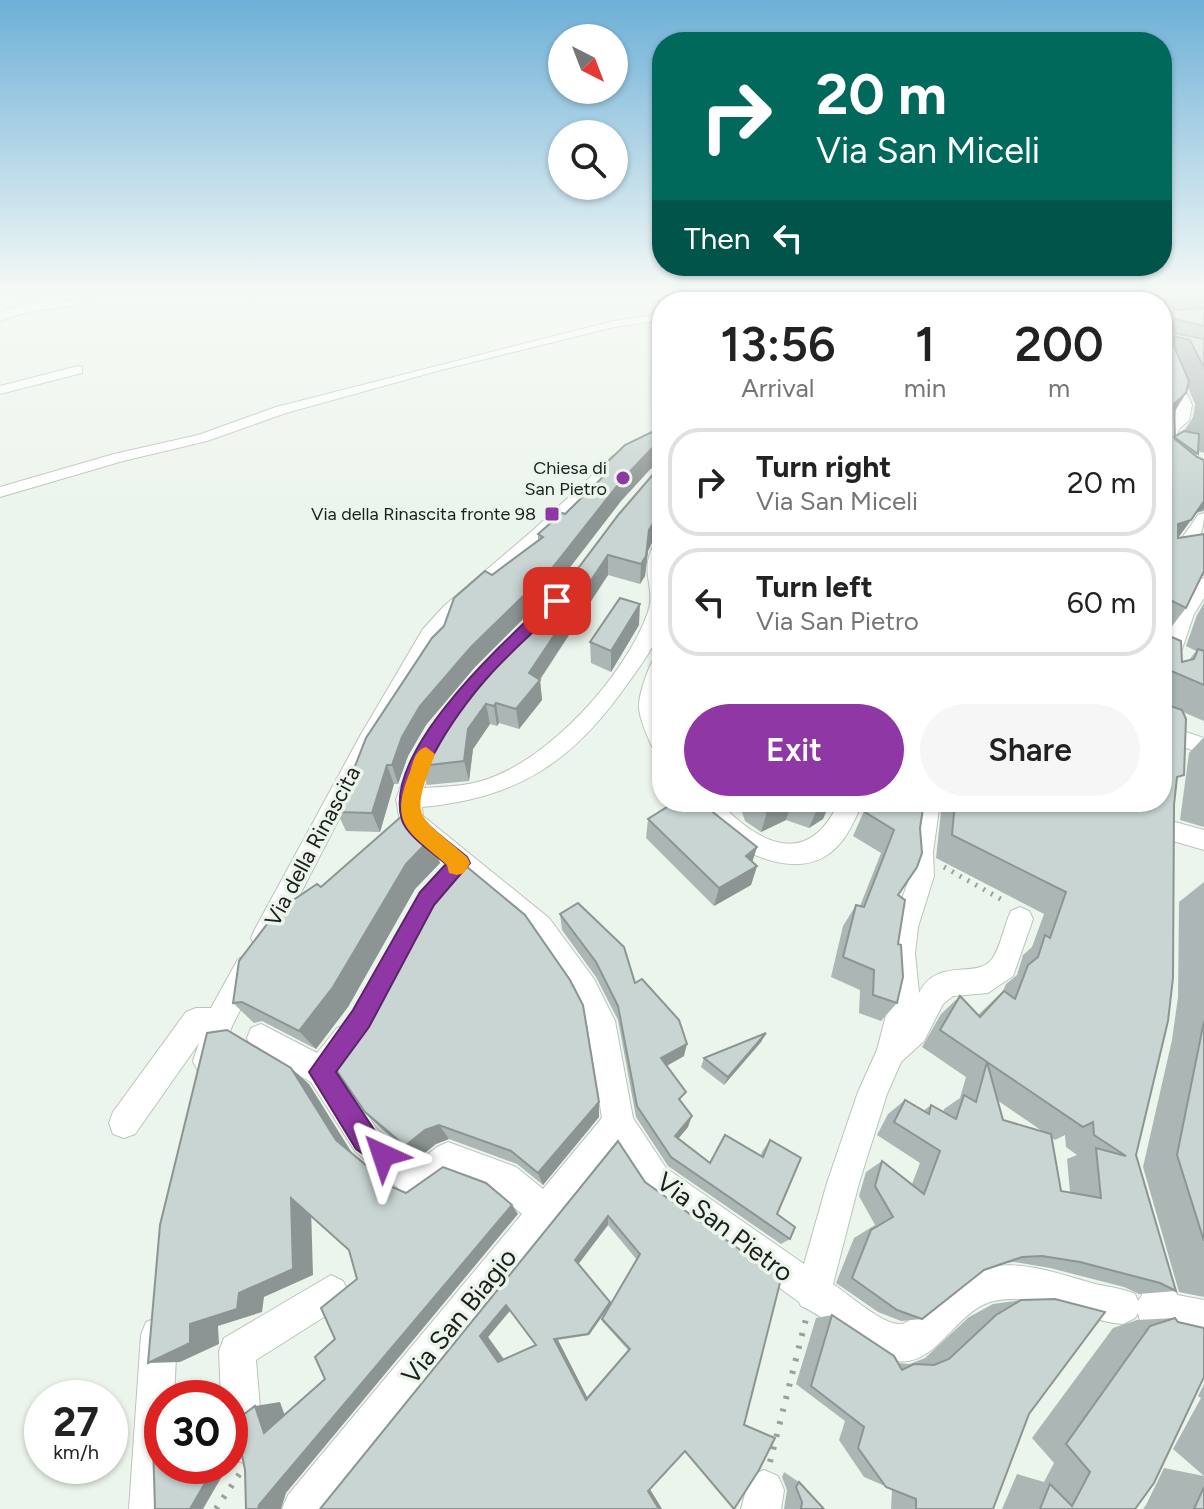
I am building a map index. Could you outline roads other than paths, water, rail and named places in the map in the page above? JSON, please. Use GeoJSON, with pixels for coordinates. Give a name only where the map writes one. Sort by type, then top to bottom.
{"type":"FeatureCollection","features":[{"type":"Feature","properties":{"kind":"street"},"geometry":{"type":"LineString","coordinates":[[0,492],[119,457],[202,438],[281,410],[455,363]]}},
{"type":"Feature","properties":{"kind":"street"},"geometry":{"type":"LineString","coordinates":[[0,390],[78,370]]}},
{"type":"Feature","properties":{"kind":"street"},"geometry":{"type":"LineString","coordinates":[[1172,372],[1183,395],[1188,421],[1172,430]]}},
{"type":"Feature","properties":{"kind":"street","name":"Via della Rinascita"},"geometry":{"type":"LineString","coordinates":[[202,1079],[219,1022],[368,742],[430,634],[451,610],[538,535],[618,459],[652,442]]}},
{"type":"Feature","properties":{"kind":"street"},"geometry":{"type":"LineString","coordinates":[[1172,554],[1198,542],[1204,518]]}},
{"type":"Feature","properties":{"kind":"street"},"geometry":{"type":"LineString","coordinates":[[1172,650],[1185,614],[1204,584]]}},
{"type":"Feature","properties":{"kind":"street"},"geometry":{"type":"LineString","coordinates":[[410,810],[492,787],[530,769],[567,741],[612,687],[652,623]]}},
{"type":"Feature","properties":{"kind":"street"},"geometry":{"type":"LineString","coordinates":[[652,695],[649,706],[652,715]]}},
{"type":"Feature","properties":{"kind":"street"},"geometry":{"type":"LineString","coordinates":[[392,840],[410,810],[418,767],[445,720]]}},
{"type":"Feature","properties":{"kind":"street"},"geometry":{"type":"LineString","coordinates":[[1172,741],[1204,746]]}},
{"type":"Feature","properties":{"kind":"street","name":"Via San Pietro"},"geometry":{"type":"LineString","coordinates":[[410,810],[460,863],[540,927],[584,989],[601,1021],[613,1078],[618,1123],[655,1179],[813,1294],[871,1332],[897,1343],[914,1341],[939,1315],[978,1287],[1003,1279],[1034,1282],[1202,1335]]}},
{"type":"Feature","properties":{"kind":"street"},"geometry":{"type":"LineString","coordinates":[[714,812],[729,828],[752,843],[794,853],[814,849],[827,841],[845,812]]}},
{"type":"Feature","properties":{"kind":"street"},"geometry":{"type":"LineString","coordinates":[[813,1294],[843,1183],[873,1092],[891,1052],[905,996],[902,953],[905,927],[922,869],[927,812]]}},
{"type":"Feature","properties":{"kind":"street"},"geometry":{"type":"LineString","coordinates":[[1164,859],[1166,821],[1204,840]]}},
{"type":"Feature","properties":{"kind":"street"},"geometry":{"type":"LineString","coordinates":[[438,887],[460,863]]}},
{"type":"Feature","properties":{"kind":"street"},"geometry":{"type":"LineString","coordinates":[[264,938],[308,909]]}},
{"type":"Feature","properties":{"kind":"street"},"geometry":{"type":"LineString","coordinates":[[891,1052],[914,1031],[933,994],[948,983],[988,980],[1003,967],[1021,915]]}},
{"type":"Feature","properties":{"kind":"street"},"geometry":{"type":"LineString","coordinates":[[321,1072],[361,1019]]}},
{"type":"Feature","properties":{"kind":"street"},"geometry":{"type":"LineString","coordinates":[[124,1123],[196,1022],[219,1022]]}},
{"type":"Feature","properties":{"kind":"street"},"geometry":{"type":"LineString","coordinates":[[261,1038],[321,1072],[366,1140],[417,1184],[448,1158],[505,1178],[544,1212]]}},
{"type":"Feature","properties":{"kind":"street","name":"Via San Biagio"},"geometry":{"type":"LineString","coordinates":[[302,1509],[618,1123]]}},
{"type":"Feature","properties":{"kind":"street"},"geometry":{"type":"LineString","coordinates":[[1125,1312],[1146,1243]]}},
{"type":"Feature","properties":{"kind":"street"},"geometry":{"type":"LineString","coordinates":[[249,1467],[241,1431],[237,1351],[331,1293]]}},
{"type":"Feature","properties":{"kind":"street"},"geometry":{"type":"LineString","coordinates":[[149,1509],[162,1304]]}},
{"type":"Feature","properties":{"kind":"place","name":"Chiesa di San Pietro"},"geometry":{"type":"Point","coordinates":[623,478]}},
{"type":"Feature","properties":{"kind":"place","name":"Via della Rinascita fronte 98"},"geometry":{"type":"Point","coordinates":[552,514]}}]}
